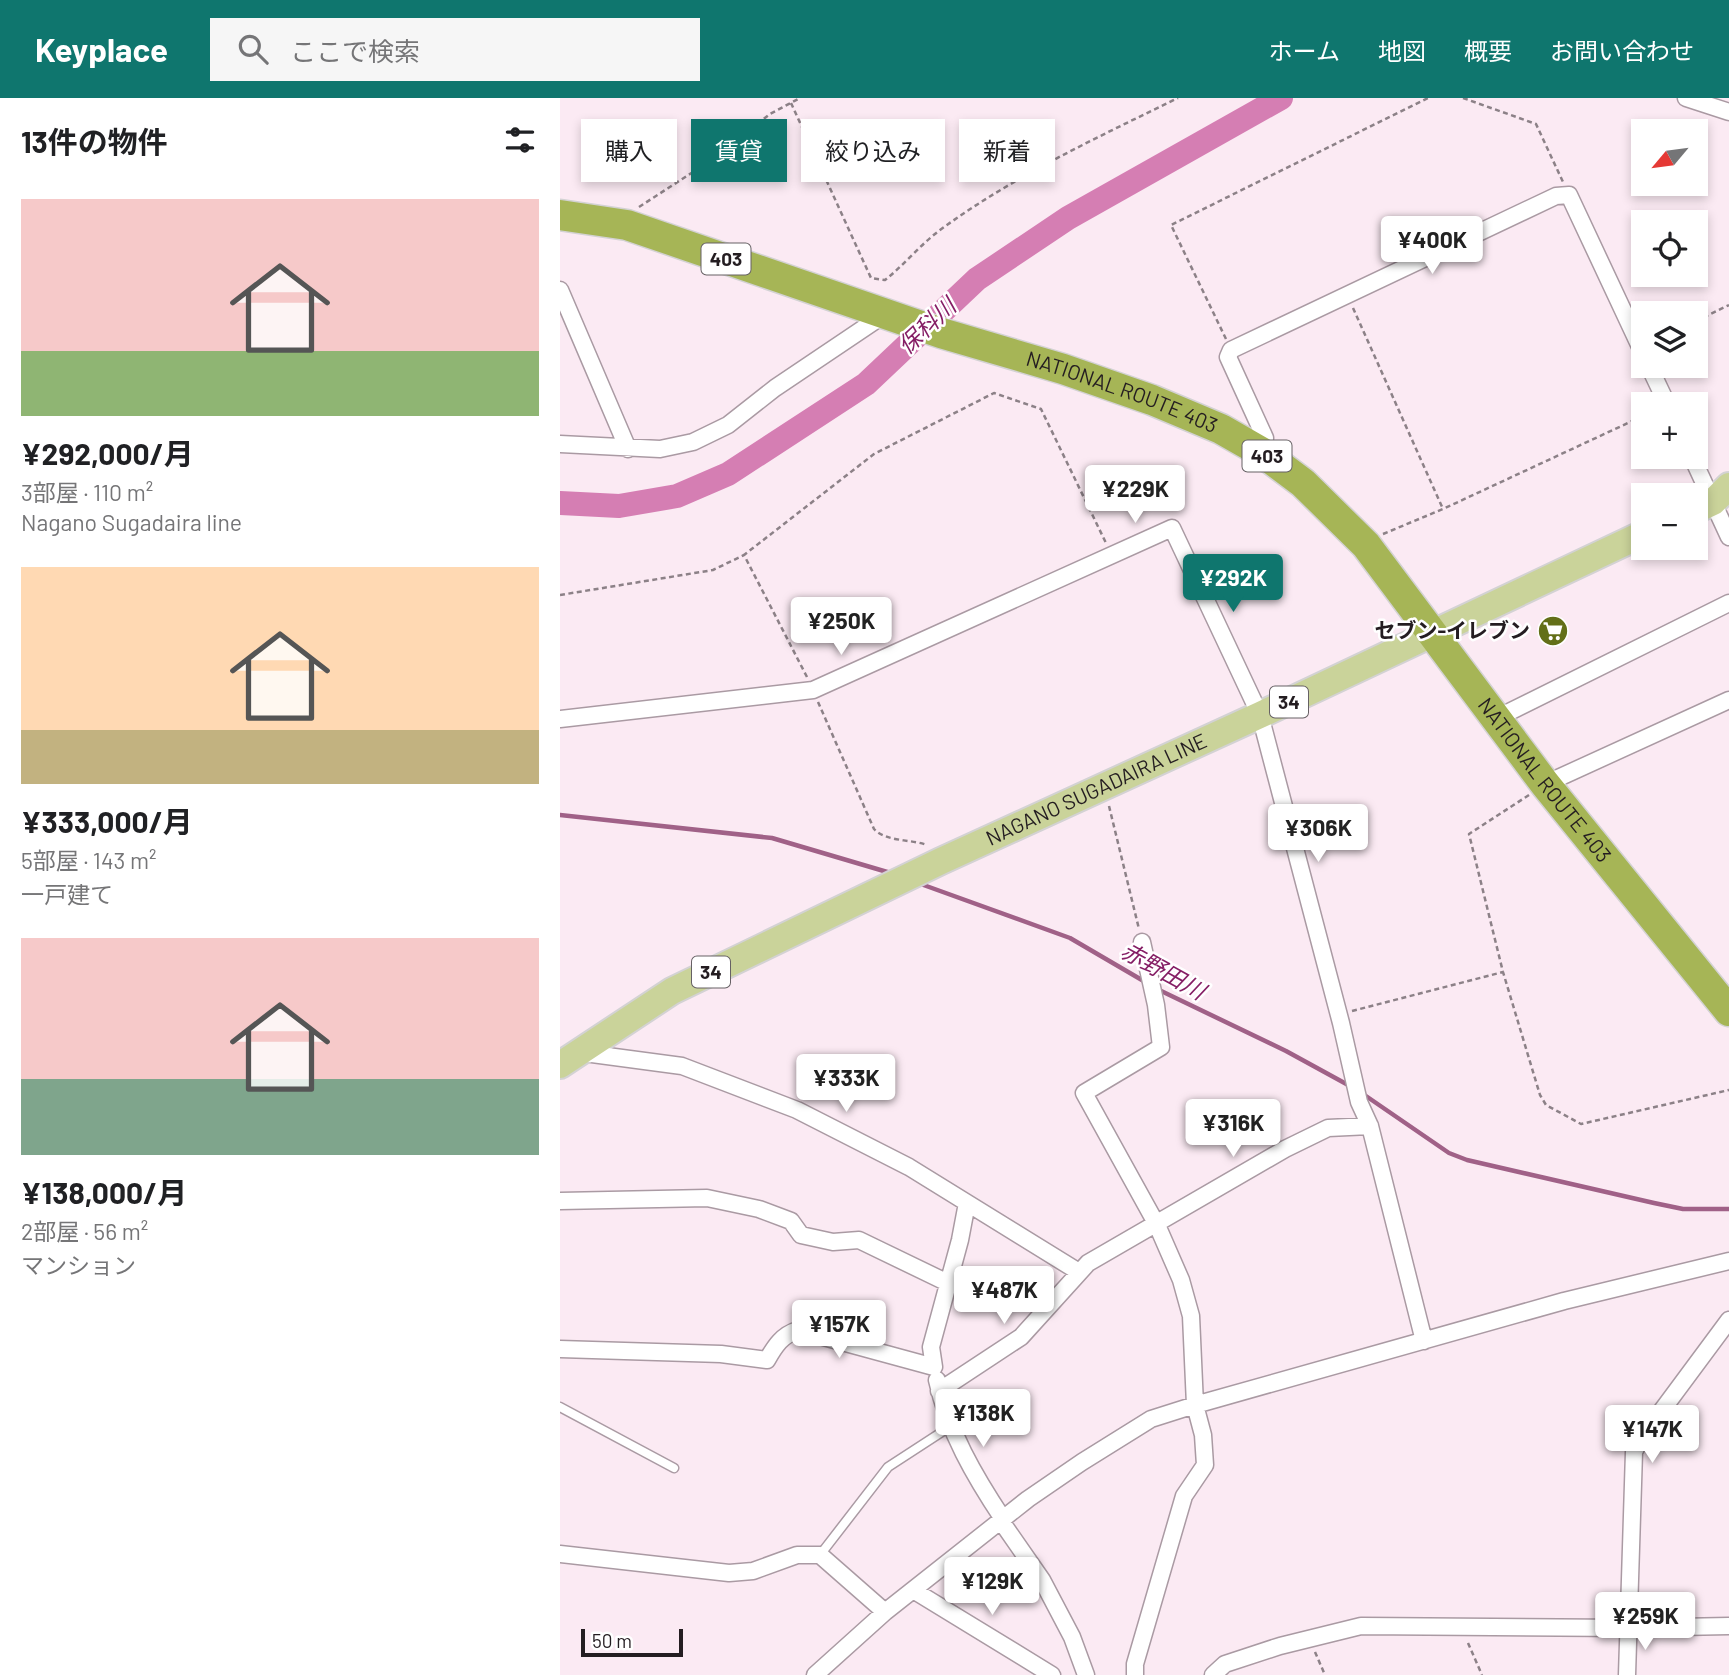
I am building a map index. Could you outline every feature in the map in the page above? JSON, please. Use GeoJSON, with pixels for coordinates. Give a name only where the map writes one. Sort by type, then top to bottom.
{"type":"FeatureCollection","features":[{"type":"Feature","properties":{"kind":"highway","name":"NATIONAL ROUTE 403"},"geometry":{"type":"LineString","coordinates":[[560,215],[627,225],[941,333],[1063,369],[1152,400],[1221,429],[1263,453],[1303,483],[1366,545],[1545,784],[1724,997]]}},
{"type":"Feature","properties":{"kind":"main road","name":"NAGANO SUGADAIRA LINE"},"geometry":{"type":"LineString","coordinates":[[568,1059],[672,991],[937,863],[1260,715],[1631,540]]}},
{"type":"Feature","properties":{"kind":"street"},"geometry":{"type":"LineString","coordinates":[[1686,98],[1729,112]]}},
{"type":"Feature","properties":{"kind":"street"},"geometry":{"type":"LineString","coordinates":[[1263,453],[1265,438],[1228,357],[1231,350],[1556,196],[1569,195],[1631,328]]}},
{"type":"Feature","properties":{"kind":"street"},"geometry":{"type":"LineString","coordinates":[[560,290],[628,449]]}},
{"type":"Feature","properties":{"kind":"street"},"geometry":{"type":"LineString","coordinates":[[560,444],[660,449],[693,442],[728,425],[775,388],[887,315]]}},
{"type":"Feature","properties":{"kind":"street"},"geometry":{"type":"LineString","coordinates":[[1698,469],[1729,537]]}},
{"type":"Feature","properties":{"kind":"street"},"geometry":{"type":"LineString","coordinates":[[560,719],[813,690],[1172,528],[1260,715],[1340,1019],[1359,1102],[1370,1126],[1424,1341]]}},
{"type":"Feature","properties":{"kind":"street"},"geometry":{"type":"LineString","coordinates":[[1497,718],[1729,603]]}},
{"type":"Feature","properties":{"kind":"street"},"geometry":{"type":"LineString","coordinates":[[1545,784],[1729,700]]}},
{"type":"Feature","properties":{"kind":"street"},"geometry":{"type":"LineString","coordinates":[[1135,1675],[1135,1664],[1184,1496],[1205,1465],[1203,1435],[1195,1405],[1191,1316],[1181,1280],[1157,1224],[1084,1093],[1161,1047],[1156,1005],[1142,942]]}},
{"type":"Feature","properties":{"kind":"street"},"geometry":{"type":"LineString","coordinates":[[568,1059],[682,1066],[797,1110],[909,1167],[1079,1272]]}},
{"type":"Feature","properties":{"kind":"street"},"geometry":{"type":"LineString","coordinates":[[939,1391],[1021,1337],[1088,1263],[1285,1149],[1328,1128],[1370,1126]]}},
{"type":"Feature","properties":{"kind":"street"},"geometry":{"type":"LineString","coordinates":[[560,1200],[707,1198],[759,1209],[791,1221],[802,1235],[833,1242],[859,1240],[948,1283]]}},
{"type":"Feature","properties":{"kind":"street"},"geometry":{"type":"LineString","coordinates":[[967,1203],[932,1346],[939,1391],[951,1426],[978,1482],[1042,1580],[1072,1637],[1086,1675]]}},
{"type":"Feature","properties":{"kind":"street"},"geometry":{"type":"LineString","coordinates":[[815,1675],[886,1612],[1002,1520],[1082,1462],[1151,1419],[1564,1301],[1729,1261]]}},
{"type":"Feature","properties":{"kind":"street"},"geometry":{"type":"LineString","coordinates":[[1626,1675],[1634,1452],[1640,1440],[1729,1320]]}},
{"type":"Feature","properties":{"kind":"street"},"geometry":{"type":"LineString","coordinates":[[560,1349],[721,1354],[768,1360],[776,1345],[788,1333],[798,1330],[934,1367]]}},
{"type":"Feature","properties":{"kind":"street"},"geometry":{"type":"LineString","coordinates":[[560,1554],[729,1573],[753,1571],[797,1555],[820,1555],[886,1612]]}},
{"type":"Feature","properties":{"kind":"street"},"geometry":{"type":"LineString","coordinates":[[913,1590],[1052,1675]]}},
{"type":"Feature","properties":{"kind":"street"},"geometry":{"type":"LineString","coordinates":[[1213,1675],[1225,1664],[1361,1626],[1729,1626]]}},
{"type":"Feature","properties":{"kind":"lane"},"geometry":{"type":"LineString","coordinates":[[560,1407],[674,1468]]}},
{"type":"Feature","properties":{"kind":"lane"},"geometry":{"type":"LineString","coordinates":[[820,1555],[888,1467],[951,1426]]}},
{"type":"Feature","properties":{"kind":"path"},"geometry":{"type":"LineString","coordinates":[[636,208],[647,204],[710,161],[770,114],[800,98]]}},
{"type":"Feature","properties":{"kind":"path"},"geometry":{"type":"LineString","coordinates":[[791,103],[871,278],[885,280],[937,232],[972,208],[1055,158],[1178,98]]}},
{"type":"Feature","properties":{"kind":"path"},"geometry":{"type":"LineString","coordinates":[[1231,350],[1171,225],[1428,98]]}},
{"type":"Feature","properties":{"kind":"path"},"geometry":{"type":"LineString","coordinates":[[1464,98],[1536,124],[1569,195]]}},
{"type":"Feature","properties":{"kind":"path"},"geometry":{"type":"LineString","coordinates":[[1348,295],[1443,509]]}},
{"type":"Feature","properties":{"kind":"path"},"geometry":{"type":"LineString","coordinates":[[1708,315],[1729,305]]}},
{"type":"Feature","properties":{"kind":"path"},"geometry":{"type":"LineString","coordinates":[[560,594],[713,570],[744,555],[874,454],[994,393],[1041,409],[1112,556]]}},
{"type":"Feature","properties":{"kind":"path"},"geometry":{"type":"LineString","coordinates":[[1380,536],[1631,422]]}},
{"type":"Feature","properties":{"kind":"path"},"geometry":{"type":"LineString","coordinates":[[744,555],[813,690],[874,829],[880,835],[916,840],[929,846],[937,863]]}},
{"type":"Feature","properties":{"kind":"path"},"geometry":{"type":"LineString","coordinates":[[1545,784],[1469,834],[1503,972],[1545,1105],[1581,1124],[1729,1090]]}},
{"type":"Feature","properties":{"kind":"path"},"geometry":{"type":"LineString","coordinates":[[1104,787],[1142,942]]}},
{"type":"Feature","properties":{"kind":"path"},"geometry":{"type":"LineString","coordinates":[[1340,1019],[1503,972]]}},
{"type":"Feature","properties":{"kind":"path"},"geometry":{"type":"LineString","coordinates":[[1461,1627],[1482,1675]]}},
{"type":"Feature","properties":{"kind":"path"},"geometry":{"type":"LineString","coordinates":[[1310,1640],[1325,1675]]}},
{"type":"Feature","properties":{"kind":"waterway","name":"保科川"},"geometry":{"type":"LineString","coordinates":[[560,503],[619,506],[677,496],[728,474],[866,384],[977,279],[1068,218],[1281,98]]}},
{"type":"Feature","properties":{"kind":"waterway","name":"赤野田川"},"geometry":{"type":"LineString","coordinates":[[560,815],[772,838],[894,874]]}},
{"type":"Feature","properties":{"kind":"waterway","name":"赤野田川"},"geometry":{"type":"LineString","coordinates":[[918,883],[1070,938],[1147,983]]}},
{"type":"Feature","properties":{"kind":"waterway","name":"赤野田川"},"geometry":{"type":"LineString","coordinates":[[1157,989],[1286,1051],[1350,1086]]}},
{"type":"Feature","properties":{"kind":"waterway","name":"赤野田川"},"geometry":{"type":"LineString","coordinates":[[1363,1094],[1449,1153],[1467,1160],[1683,1209],[1729,1209]]}},
{"type":"Feature","properties":{"kind":"place","name":"セブン-イレブン"},"geometry":{"type":"Point","coordinates":[1553,631]}}]}
